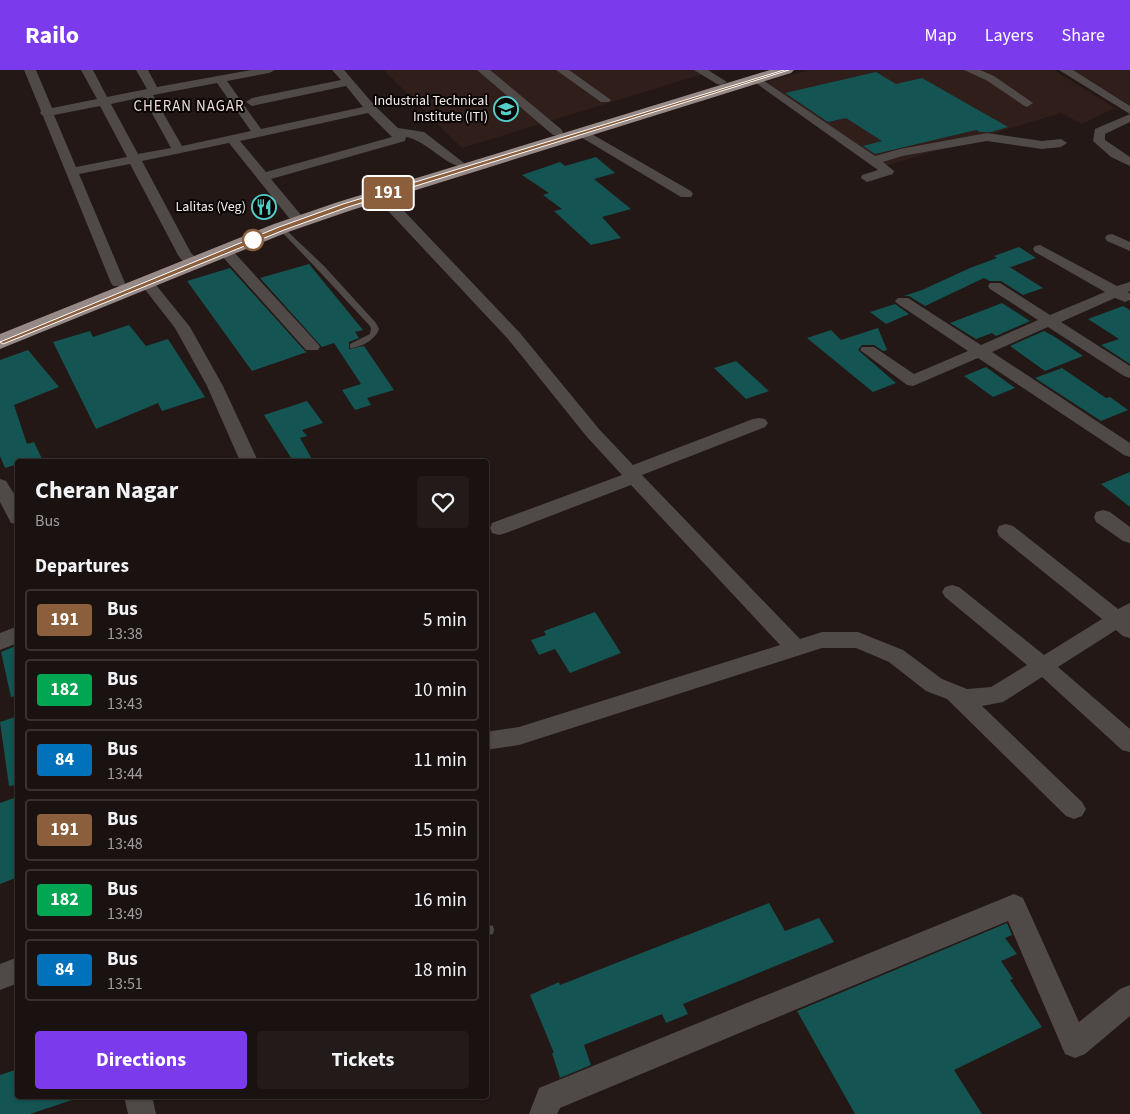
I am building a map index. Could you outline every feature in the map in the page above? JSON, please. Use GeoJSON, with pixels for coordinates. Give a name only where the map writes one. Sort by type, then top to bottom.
{"type":"FeatureCollection","features":[{"type":"Feature","properties":{"kind":"highway"},"geometry":{"type":"LineString","coordinates":[[0,330],[118,283],[458,163],[721,82],[786,70]]}},
{"type":"Feature","properties":{"kind":"highway"},"geometry":{"type":"LineString","coordinates":[[0,342],[147,282],[190,259],[226,250],[288,222],[583,133],[758,74]]}},
{"type":"Feature","properties":{"kind":"street"},"geometry":{"type":"LineString","coordinates":[[30,70],[46,113],[118,283]]}},
{"type":"Feature","properties":{"kind":"street"},"geometry":{"type":"LineString","coordinates":[[87,70],[190,259]]}},
{"type":"Feature","properties":{"kind":"street"},"geometry":{"type":"LineString","coordinates":[[142,70],[150,93],[178,150]]}},
{"type":"Feature","properties":{"kind":"street"},"geometry":{"type":"LineString","coordinates":[[46,113],[270,70]]}},
{"type":"Feature","properties":{"kind":"street"},"geometry":{"type":"LineString","coordinates":[[263,177],[401,138],[371,109],[338,70]]}},
{"type":"Feature","properties":{"kind":"street"},"geometry":{"type":"LineString","coordinates":[[483,70],[558,132]]}},
{"type":"Feature","properties":{"kind":"street"},"geometry":{"type":"LineString","coordinates":[[565,72],[583,70]]}},
{"type":"Feature","properties":{"kind":"street"},"geometry":{"type":"LineString","coordinates":[[700,70],[721,82]]}},
{"type":"Feature","properties":{"kind":"street"},"geometry":{"type":"LineString","coordinates":[[970,70],[990,78],[1028,103]]}},
{"type":"Feature","properties":{"kind":"street"},"geometry":{"type":"LineString","coordinates":[[1065,70],[1130,111]]}},
{"type":"Feature","properties":{"kind":"street"},"geometry":{"type":"LineString","coordinates":[[565,72],[605,100]]}},
{"type":"Feature","properties":{"kind":"street"},"geometry":{"type":"LineString","coordinates":[[758,74],[888,171],[867,178]]}},
{"type":"Feature","properties":{"kind":"street"},"geometry":{"type":"LineString","coordinates":[[220,79],[258,133]]}},
{"type":"Feature","properties":{"kind":"street"},"geometry":{"type":"LineString","coordinates":[[252,102],[349,82]]}},
{"type":"Feature","properties":{"kind":"street"},"geometry":{"type":"LineString","coordinates":[[71,172],[371,109]]}},
{"type":"Feature","properties":{"kind":"street"},"geometry":{"type":"LineString","coordinates":[[1130,118],[1099,132],[1099,141],[1115,154],[1130,162]]}},
{"type":"Feature","properties":{"kind":"street"},"geometry":{"type":"LineString","coordinates":[[394,131],[420,134],[458,163]]}},
{"type":"Feature","properties":{"kind":"street"},"geometry":{"type":"LineString","coordinates":[[583,133],[686,194]]}},
{"type":"Feature","properties":{"kind":"street"},"geometry":{"type":"LineString","coordinates":[[873,161],[900,153],[988,137],[1042,145],[1061,143]]}},
{"type":"Feature","properties":{"kind":"street"},"geometry":{"type":"LineString","coordinates":[[232,139],[263,177],[288,222]]}},
{"type":"Feature","properties":{"kind":"street"},"geometry":{"type":"LineString","coordinates":[[381,195],[514,336],[593,433],[796,648]]}},
{"type":"Feature","properties":{"kind":"street"},"geometry":{"type":"LineString","coordinates":[[1112,238],[1130,247]]}},
{"type":"Feature","properties":{"kind":"street"},"geometry":{"type":"LineString","coordinates":[[1040,249],[1125,293]]}},
{"type":"Feature","properties":{"kind":"street"},"geometry":{"type":"LineString","coordinates":[[226,250],[312,348]]}},
{"type":"Feature","properties":{"kind":"street"},"geometry":{"type":"LineString","coordinates":[[147,282],[187,336],[215,386],[248,459]]}},
{"type":"Feature","properties":{"kind":"street"},"geometry":{"type":"LineString","coordinates":[[995,286],[1130,373]]}},
{"type":"Feature","properties":{"kind":"street"},"geometry":{"type":"LineString","coordinates":[[868,350],[913,381],[1049,322],[1125,293]]}},
{"type":"Feature","properties":{"kind":"street"},"geometry":{"type":"LineString","coordinates":[[903,301],[1130,451]]}},
{"type":"Feature","properties":{"kind":"street"},"geometry":{"type":"LineString","coordinates":[[499,528],[759,423]]}},
{"type":"Feature","properties":{"kind":"street"},"geometry":{"type":"LineString","coordinates":[[0,484],[15,512]]}},
{"type":"Feature","properties":{"kind":"street"},"geometry":{"type":"LineString","coordinates":[[1103,516],[1130,536]]}},
{"type":"Feature","properties":{"kind":"street"},"geometry":{"type":"LineString","coordinates":[[489,741],[519,736],[822,640],[858,640],[896,656],[934,685],[966,698],[995,696],[1043,666],[1125,620],[1006,531]]}},
{"type":"Feature","properties":{"kind":"street"},"geometry":{"type":"LineString","coordinates":[[952,592],[1043,666],[1130,743]]}},
{"type":"Feature","properties":{"kind":"street"},"geometry":{"type":"LineString","coordinates":[[0,642],[15,635]]}},
{"type":"Feature","properties":{"kind":"street"},"geometry":{"type":"LineString","coordinates":[[954,693],[1074,809]]}},
{"type":"Feature","properties":{"kind":"street"},"geometry":{"type":"LineString","coordinates":[[543,1114],[549,1098],[1014,906],[1075,1044],[1130,998]]}},
{"type":"Feature","properties":{"kind":"street"},"geometry":{"type":"LineString","coordinates":[[0,976],[15,971]]}},
{"type":"Feature","properties":{"kind":"street"},"geometry":{"type":"LineString","coordinates":[[139,1099],[142,1114]]}},
{"type":"Feature","properties":{"kind":"lane"},"geometry":{"type":"LineString","coordinates":[[288,222],[321,268],[373,325],[375,329],[373,335],[353,346]]}},
{"type":"Feature","properties":{"kind":"shaded area","name":"Industrial Technical Institute (ITI)"},"geometry":{"type":"Polygon","coordinates":[[[384,70],[716,70],[462,148],[384,70]]]}},
{"type":"Feature","properties":{"kind":"shaded area"},"geometry":{"type":"Polygon","coordinates":[[[809,70],[1054,70],[1115,108],[1082,124],[1061,113],[882,167],[766,82],[809,70]]]}},
{"type":"Feature","properties":{"kind":"shaded area"},"geometry":{"type":"Polygon","coordinates":[[[1072,70],[1130,70],[1130,105],[1072,70]]]}},
{"type":"Feature","properties":{"kind":"building"},"geometry":{"type":"Polygon","coordinates":[[[876,72],[896,84],[922,78],[1008,127],[991,132],[976,130],[875,154],[863,146],[882,141],[846,118],[828,122],[785,93],[876,72]]]}},
{"type":"Feature","properties":{"kind":"building"},"geometry":{"type":"Polygon","coordinates":[[[596,157],[615,173],[594,179],[631,209],[602,217],[621,238],[591,245],[554,211],[562,209],[543,195],[549,193],[522,175],[560,162],[565,166],[596,157]]]}},
{"type":"Feature","properties":{"kind":"building"},"geometry":{"type":"Polygon","coordinates":[[[1019,247],[1036,258],[1011,267],[1008,266],[1043,288],[1023,295],[1001,281],[990,281],[984,278],[925,306],[909,296],[904,296],[922,290],[997,258],[994,256],[1019,247]]]}},
{"type":"Feature","properties":{"kind":"building"},"geometry":{"type":"Polygon","coordinates":[[[309,264],[363,330],[355,332],[359,338],[349,342],[349,349],[364,346],[394,390],[367,398],[371,405],[355,410],[342,390],[361,384],[334,343],[322,347],[260,278],[309,264]]]}},
{"type":"Feature","properties":{"kind":"building"},"geometry":{"type":"Polygon","coordinates":[[[230,268],[307,352],[252,371],[187,281],[230,268]]]}},
{"type":"Feature","properties":{"kind":"building"},"geometry":{"type":"Polygon","coordinates":[[[1002,303],[1030,321],[996,336],[992,333],[976,339],[950,323],[1002,303]]]}},
{"type":"Feature","properties":{"kind":"building"},"geometry":{"type":"Polygon","coordinates":[[[895,304],[909,314],[886,324],[870,312],[895,304]]]}},
{"type":"Feature","properties":{"kind":"building"},"geometry":{"type":"Polygon","coordinates":[[[1123,306],[1130,310],[1130,364],[1101,345],[1119,339],[1088,319],[1123,306]]]}},
{"type":"Feature","properties":{"kind":"building"},"geometry":{"type":"Polygon","coordinates":[[[129,325],[146,346],[168,339],[205,397],[162,411],[158,403],[96,429],[53,342],[90,331],[93,337],[129,325]]]}},
{"type":"Feature","properties":{"kind":"building"},"geometry":{"type":"Polygon","coordinates":[[[878,328],[887,350],[883,351],[874,345],[862,345],[858,350],[896,383],[873,392],[807,338],[831,330],[841,340],[878,328]]]}},
{"type":"Feature","properties":{"kind":"building"},"geometry":{"type":"Polygon","coordinates":[[[1044,331],[1083,356],[1045,371],[1010,346],[1044,331]]]}},
{"type":"Feature","properties":{"kind":"building"},"geometry":{"type":"Polygon","coordinates":[[[28,350],[59,387],[14,405],[27,444],[34,442],[42,459],[15,459],[15,465],[5,468],[0,456],[0,360],[28,350]]]}},
{"type":"Feature","properties":{"kind":"building"},"geometry":{"type":"Polygon","coordinates":[[[736,361],[769,391],[746,399],[714,368],[736,361]]]}},
{"type":"Feature","properties":{"kind":"building"},"geometry":{"type":"Polygon","coordinates":[[[986,367],[1015,388],[993,397],[964,376],[986,367]]]}},
{"type":"Feature","properties":{"kind":"building"},"geometry":{"type":"Polygon","coordinates":[[[1062,368],[1106,398],[1110,397],[1128,410],[1101,421],[1035,378],[1062,368]]]}},
{"type":"Feature","properties":{"kind":"building"},"geometry":{"type":"Polygon","coordinates":[[[307,401],[323,423],[302,430],[307,436],[300,438],[312,459],[292,459],[264,415],[307,401]]]}},
{"type":"Feature","properties":{"kind":"building"},"geometry":{"type":"Polygon","coordinates":[[[1130,472],[1130,507],[1101,484],[1130,472]]]}},
{"type":"Feature","properties":{"kind":"building"},"geometry":{"type":"Polygon","coordinates":[[[595,612],[621,653],[570,673],[555,649],[539,655],[531,640],[546,635],[544,631],[595,612]]]}},
{"type":"Feature","properties":{"kind":"building"},"geometry":{"type":"Polygon","coordinates":[[[15,646],[15,696],[11,697],[1,652],[15,646]]]}},
{"type":"Feature","properties":{"kind":"building"},"geometry":{"type":"Polygon","coordinates":[[[15,717],[15,785],[9,786],[0,722],[15,717]]]}},
{"type":"Feature","properties":{"kind":"building"},"geometry":{"type":"Polygon","coordinates":[[[14,798],[15,878],[0,884],[0,803],[14,798]]]}},
{"type":"Feature","properties":{"kind":"building"},"geometry":{"type":"Polygon","coordinates":[[[769,903],[785,931],[819,918],[834,942],[683,1004],[688,1014],[666,1023],[662,1014],[584,1045],[591,1065],[560,1078],[552,1053],[554,1053],[530,995],[559,982],[560,985],[769,903]]]}},
{"type":"Feature","properties":{"kind":"building"},"geometry":{"type":"Polygon","coordinates":[[[1007,923],[1012,935],[1005,938],[1017,954],[1001,961],[1013,979],[1010,980],[1042,1027],[954,1070],[982,1114],[855,1114],[797,1011],[1007,923]]]}},
{"type":"Feature","properties":{"kind":"building"},"geometry":{"type":"Polygon","coordinates":[[[15,1070],[15,1099],[75,1099],[30,1114],[0,1114],[0,1075],[15,1070]]]}},
{"type":"Feature","properties":{"kind":"bus line","name":"191"},"geometry":{"type":"LineString","coordinates":[[0,342],[281,228],[345,206],[786,70]]}},
{"type":"Feature","properties":{"kind":"place","name":"Industrial Technical Institute (ITI)"},"geometry":{"type":"Point","coordinates":[506,109]}},
{"type":"Feature","properties":{"kind":"place","name":"Lalitas (Veg)"},"geometry":{"type":"Point","coordinates":[264,207]}},
{"type":"Feature","properties":{"kind":"district","name":"CHERAN NAGAR"},"geometry":{"type":"Point","coordinates":[189,106]}}]}
